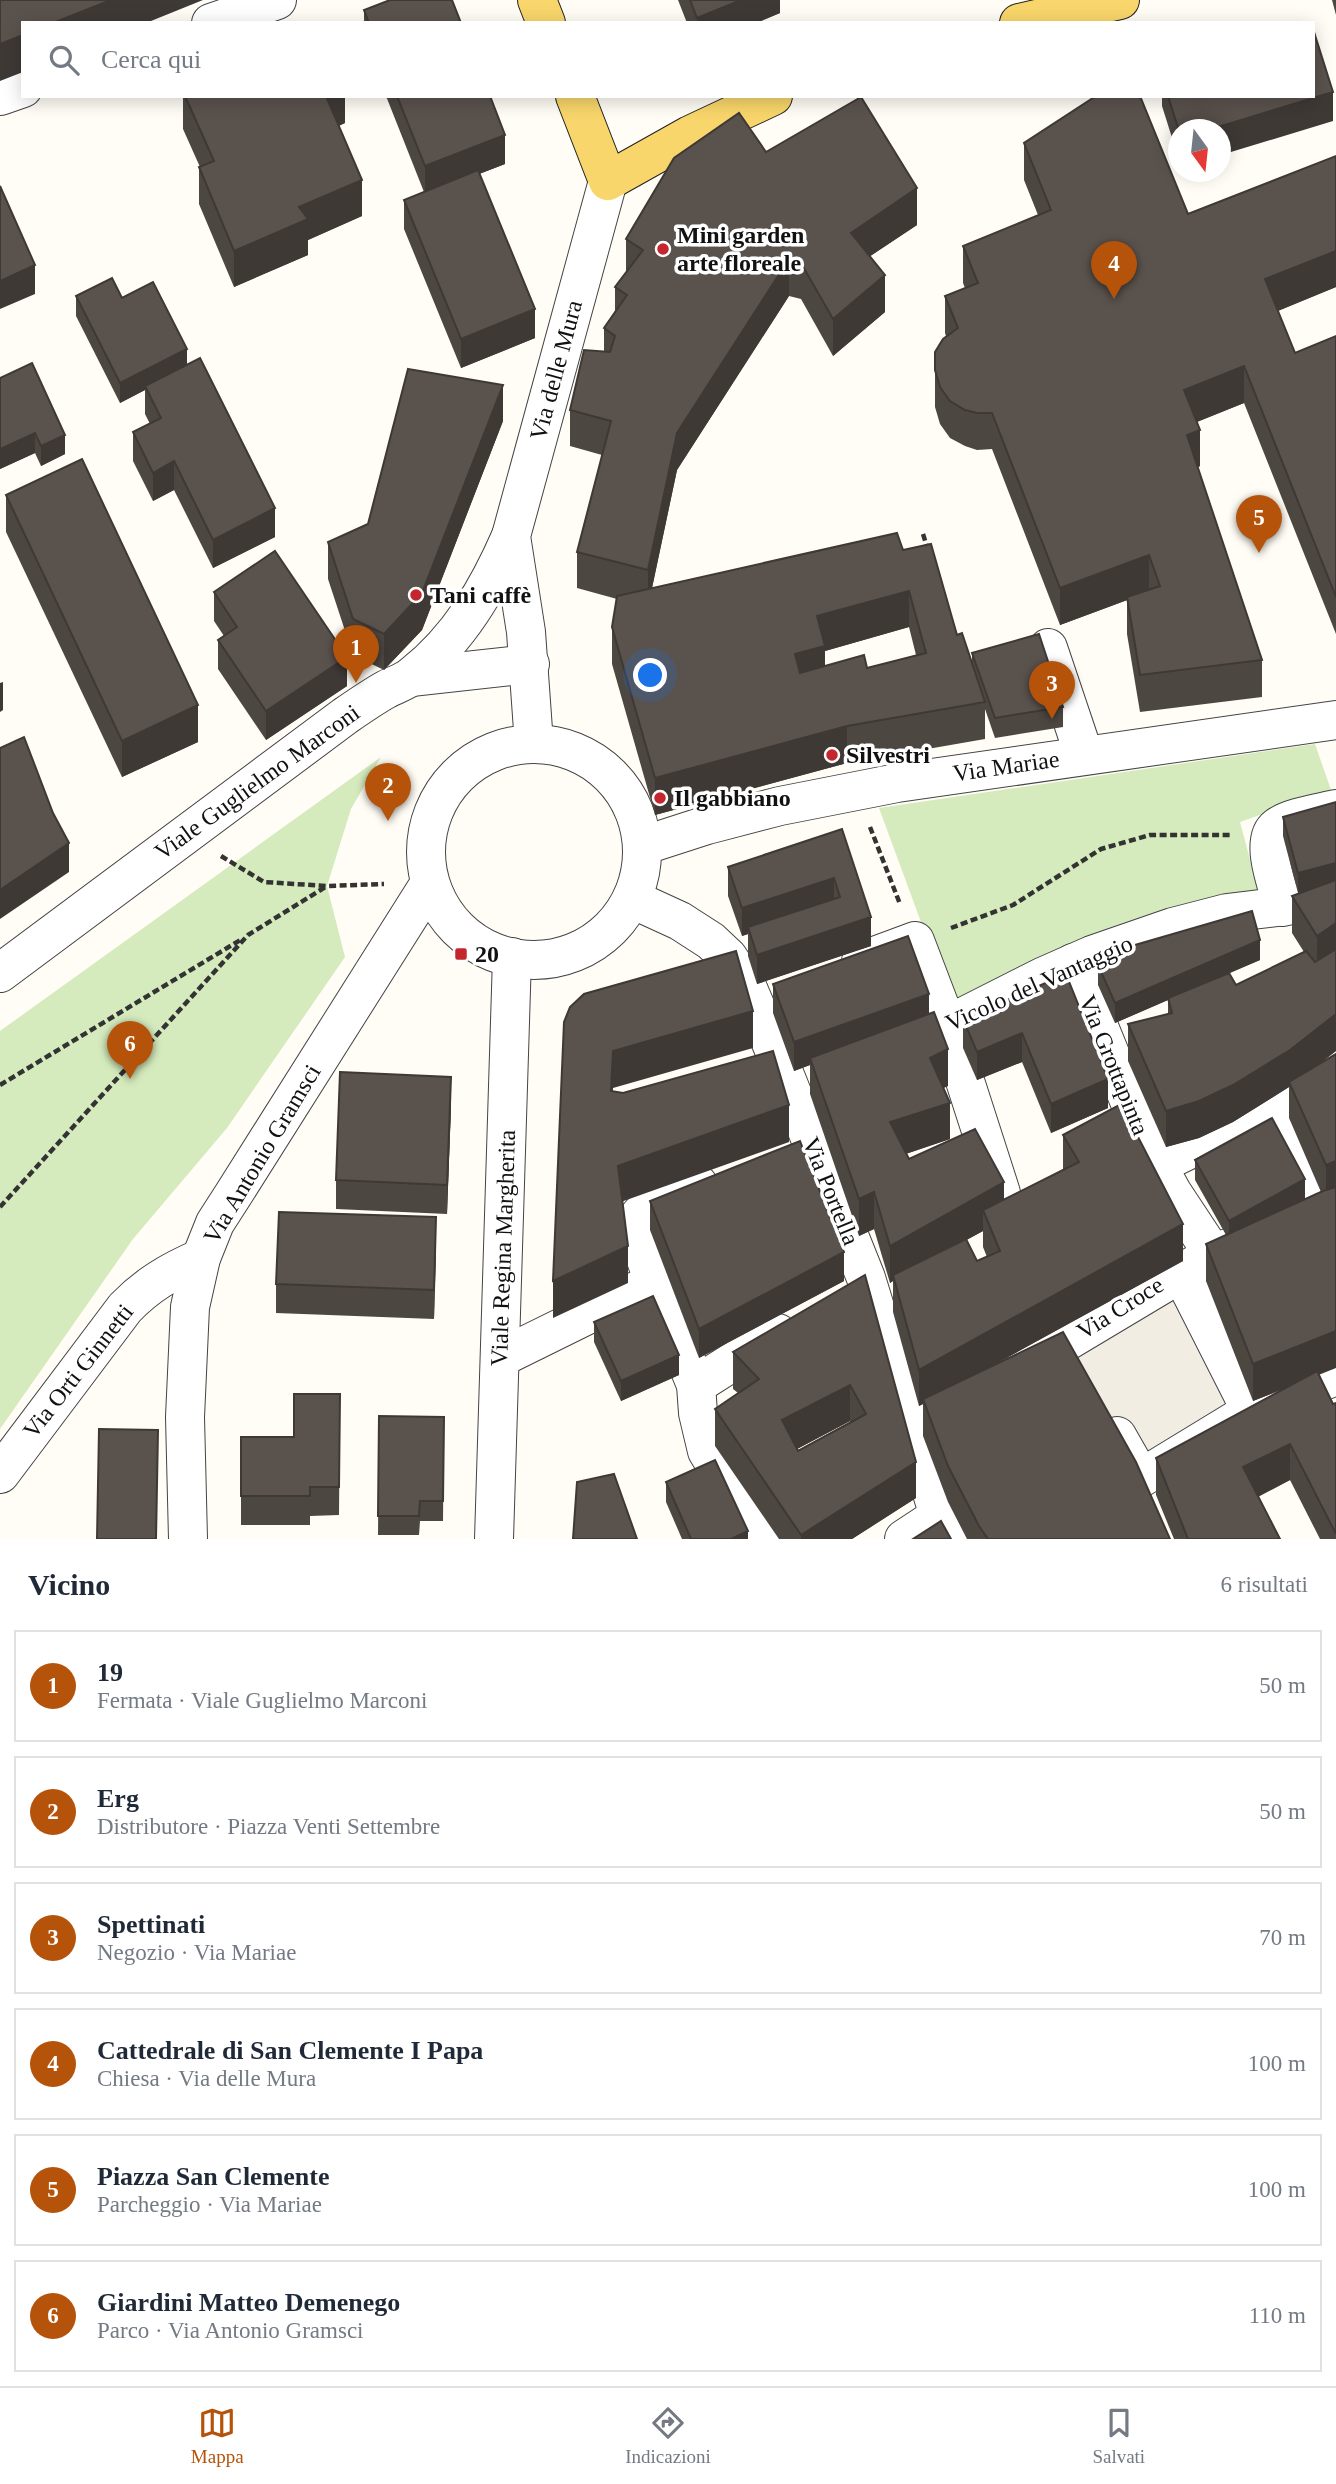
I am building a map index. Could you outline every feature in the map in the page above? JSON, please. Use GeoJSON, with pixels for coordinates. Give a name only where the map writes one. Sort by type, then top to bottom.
{"type":"FeatureCollection","features":[{"type":"Feature","properties":{"kind":"main road"},"geometry":{"type":"LineString","coordinates":[[537,0],[544,21]]}},
{"type":"Feature","properties":{"kind":"main road"},"geometry":{"type":"LineString","coordinates":[[1028,21],[1120,0]]}},
{"type":"Feature","properties":{"kind":"main road"},"geometry":{"type":"LineString","coordinates":[[576,98],[608,181],[690,135],[769,98]]}},
{"type":"Feature","properties":{"kind":"street"},"geometry":{"type":"LineString","coordinates":[[217,21],[276,0]]}},
{"type":"Feature","properties":{"kind":"street"},"geometry":{"type":"LineString","coordinates":[[0,96],[21,89]]}},
{"type":"Feature","properties":{"kind":"street","name":"Via delle Mura"},"geometry":{"type":"LineString","coordinates":[[534,744],[530,664],[511,536],[608,181]]}},
{"type":"Feature","properties":{"kind":"street","name":"Viale Guglielmo Marconi"},"geometry":{"type":"LineString","coordinates":[[0,973],[351,712],[411,677],[450,640],[469,615],[484,592],[511,536]]}},
{"type":"Feature","properties":{"kind":"street","name":"Via Mariae"},"geometry":{"type":"LineString","coordinates":[[1048,648],[1084,755]]}},
{"type":"Feature","properties":{"kind":"street"},"geometry":{"type":"LineString","coordinates":[[411,677],[530,664]]}},
{"type":"Feature","properties":{"kind":"street","name":"Via Mariae"},"geometry":{"type":"LineString","coordinates":[[642,846],[732,819],[856,790],[1084,755],[1334,726]]}},
{"type":"Feature","properties":{"kind":"street"},"geometry":{"type":"LineString","coordinates":[[534,744],[561,747],[587,757],[609,773],[626,794],[638,819],[642,846],[641,873],[632,899],[616,922],[594,942],[568,954],[541,960],[512,957],[485,948],[461,932],[442,909],[430,883],[426,850],[431,817],[447,787],[471,764],[500,749],[534,744]]}},
{"type":"Feature","properties":{"kind":"street"},"geometry":{"type":"LineString","coordinates":[[1283,907],[1269,853],[1272,833],[1283,824],[1336,809]]}},
{"type":"Feature","properties":{"kind":"street","name":"Via Antonio Gramsci"},"geometry":{"type":"LineString","coordinates":[[188,1539],[186,1363],[193,1289],[201,1258],[215,1223],[430,883]]}},
{"type":"Feature","properties":{"kind":"street","name":"Vicolo del Vantaggio"},"geometry":{"type":"LineString","coordinates":[[860,1054],[947,1025],[1073,963],[1193,921],[1227,913],[1283,907],[1336,892]]}},
{"type":"Feature","properties":{"kind":"street","name":"Via Portella"},"geometry":{"type":"LineString","coordinates":[[632,899],[690,927],[711,941],[736,967],[754,1000],[866,1278],[908,1421],[946,1527]]}},
{"type":"Feature","properties":{"kind":"street"},"geometry":{"type":"LineString","coordinates":[[828,973],[915,941],[947,1025],[1001,1193]]}},
{"type":"Feature","properties":{"kind":"street","name":"Viale Regina Margherita"},"geometry":{"type":"LineString","coordinates":[[494,1539],[512,957]]}},
{"type":"Feature","properties":{"kind":"street","name":"Via Grottapinta"},"geometry":{"type":"LineString","coordinates":[[1073,963],[1156,1166],[1213,1254]]}},
{"type":"Feature","properties":{"kind":"street"},"geometry":{"type":"LineString","coordinates":[[754,1000],[791,986]]}},
{"type":"Feature","properties":{"kind":"street","name":"Via Grottapinta"},"geometry":{"type":"LineString","coordinates":[[1156,1166],[1273,1107],[1336,1063]]}},
{"type":"Feature","properties":{"kind":"street"},"geometry":{"type":"LineString","coordinates":[[786,1078],[823,1066]]}},
{"type":"Feature","properties":{"kind":"street"},"geometry":{"type":"LineString","coordinates":[[1273,1107],[1329,1207]]}},
{"type":"Feature","properties":{"kind":"street"},"geometry":{"type":"LineString","coordinates":[[774,1156],[811,1141]]}},
{"type":"Feature","properties":{"kind":"street"},"geometry":{"type":"LineString","coordinates":[[736,1170],[651,1203],[639,1216],[638,1238],[696,1385],[698,1413],[707,1451],[761,1539]]}},
{"type":"Feature","properties":{"kind":"street","name":"Via Croce"},"geometry":{"type":"LineString","coordinates":[[995,1381],[1065,1342],[1180,1271],[1213,1254],[1329,1207]]}},
{"type":"Feature","properties":{"kind":"street","name":"Via Orti Ginnetti"},"geometry":{"type":"LineString","coordinates":[[0,1474],[125,1308],[160,1278],[201,1258]]}},
{"type":"Feature","properties":{"kind":"street"},"geometry":{"type":"LineString","coordinates":[[1180,1271],[1251,1411]]}},
{"type":"Feature","properties":{"kind":"street"},"geometry":{"type":"LineString","coordinates":[[696,1385],[866,1278]]}},
{"type":"Feature","properties":{"kind":"street"},"geometry":{"type":"LineString","coordinates":[[500,1358],[654,1282]]}},
{"type":"Feature","properties":{"kind":"street"},"geometry":{"type":"LineString","coordinates":[[1065,1342],[1084,1376]]}},
{"type":"Feature","properties":{"kind":"street"},"geometry":{"type":"LineString","coordinates":[[1141,1478],[1251,1411],[1336,1376]]}},
{"type":"Feature","properties":{"kind":"street"},"geometry":{"type":"LineString","coordinates":[[908,1421],[946,1405]]}},
{"type":"Feature","properties":{"kind":"street"},"geometry":{"type":"LineString","coordinates":[[1103,1410],[1141,1478],[1156,1514]]}},
{"type":"Feature","properties":{"kind":"street"},"geometry":{"type":"LineString","coordinates":[[904,1539],[946,1527]]}},
{"type":"Feature","properties":{"kind":"path"},"geometry":{"type":"LineString","coordinates":[[923,534],[932,560]]}},
{"type":"Feature","properties":{"kind":"path"},"geometry":{"type":"LineString","coordinates":[[856,790],[915,941],[1013,905],[1101,849],[1150,835],[1272,833]]}},
{"type":"Feature","properties":{"kind":"path"},"geometry":{"type":"LineString","coordinates":[[0,1086],[327,886],[264,882],[186,834]]}},
{"type":"Feature","properties":{"kind":"path"},"geometry":{"type":"LineString","coordinates":[[0,1207],[248,935]]}},
{"type":"Feature","properties":{"kind":"green space"},"geometry":{"type":"Polygon","coordinates":[[[1315,744],[1331,790],[1240,822],[1260,897],[953,1009],[879,808],[1315,744]]]}},
{"type":"Feature","properties":{"kind":"green space"},"geometry":{"type":"Polygon","coordinates":[[[381,757],[351,809],[327,886],[345,957],[227,1128],[133,1239],[0,1429],[0,1031],[381,757]]]}},
{"type":"Feature","properties":{"kind":"shaded area"},"geometry":{"type":"Polygon","coordinates":[[[1180,1271],[1251,1411],[1141,1478],[1065,1342],[1180,1271]]]}},
{"type":"Feature","properties":{"kind":"building"},"geometry":{"type":"Polygon","coordinates":[[[0,0],[111,0],[58,21],[21,21],[21,36],[0,44],[0,0]]]}},
{"type":"Feature","properties":{"kind":"building"},"geometry":{"type":"Polygon","coordinates":[[[390,0],[452,0],[460,21],[368,21],[364,10],[390,0]]]}},
{"type":"Feature","properties":{"kind":"building"},"geometry":{"type":"Polygon","coordinates":[[[690,0],[741,0],[697,18],[690,0]]]}},
{"type":"Feature","properties":{"kind":"building"},"geometry":{"type":"Polygon","coordinates":[[[1315,35],[1333,92],[1315,97],[1315,35]]]}},
{"type":"Feature","properties":{"kind":"building"},"geometry":{"type":"Polygon","coordinates":[[[186,98],[327,98],[362,180],[299,207],[308,219],[234,251],[199,167],[214,161],[186,98]]]}},
{"type":"Feature","properties":{"kind":"building"},"geometry":{"type":"Polygon","coordinates":[[[398,98],[491,98],[505,135],[425,166],[398,98]]]}},
{"type":"Feature","properties":{"kind":"building"},"geometry":{"type":"Polygon","coordinates":[[[862,98],[917,188],[851,233],[885,275],[833,319],[801,263],[789,259],[677,433],[648,570],[577,552],[611,421],[570,410],[584,350],[610,352],[615,336],[604,328],[627,295],[615,287],[643,250],[626,239],[674,158],[739,113],[766,152],[862,98]]]}},
{"type":"Feature","properties":{"kind":"building"},"geometry":{"type":"Polygon","coordinates":[[[1093,98],[1141,98],[1168,165],[1168,182],[1175,182],[1188,214],[1336,156],[1336,251],[1265,279],[1295,353],[1336,336],[1336,597],[1244,366],[1184,390],[1200,430],[1187,435],[1262,660],[1140,675],[1127,597],[1160,586],[1149,555],[1060,588],[992,413],[965,410],[950,401],[940,387],[935,370],[935,352],[943,339],[958,328],[945,296],[978,283],[963,246],[1051,210],[1024,143],[1093,98]]]}},
{"type":"Feature","properties":{"kind":"building"},"geometry":{"type":"Polygon","coordinates":[[[1169,98],[1313,98],[1231,123],[1231,119],[1175,119],[1169,98]]]}},
{"type":"Feature","properties":{"kind":"building"},"geometry":{"type":"Polygon","coordinates":[[[478,170],[535,309],[461,339],[404,200],[478,170]]]}},
{"type":"Feature","properties":{"kind":"building"},"geometry":{"type":"Polygon","coordinates":[[[0,186],[35,265],[0,281],[0,186]]]}},
{"type":"Feature","properties":{"kind":"building"},"geometry":{"type":"Polygon","coordinates":[[[112,278],[122,298],[153,282],[187,349],[120,383],[76,296],[112,278]]]}},
{"type":"Feature","properties":{"kind":"building"},"geometry":{"type":"Polygon","coordinates":[[[200,358],[275,508],[213,540],[174,461],[153,473],[133,432],[161,418],[145,386],[200,358]]]}},
{"type":"Feature","properties":{"kind":"building"},"geometry":{"type":"Polygon","coordinates":[[[32,363],[65,435],[41,446],[35,433],[0,449],[0,378],[32,363]]]}},
{"type":"Feature","properties":{"kind":"building"},"geometry":{"type":"Polygon","coordinates":[[[408,369],[503,385],[422,593],[384,634],[353,619],[328,542],[368,524],[408,369]]]}},
{"type":"Feature","properties":{"kind":"building"},"geometry":{"type":"Polygon","coordinates":[[[82,459],[198,705],[122,741],[6,495],[82,459]]]}},
{"type":"Feature","properties":{"kind":"building"},"geometry":{"type":"Polygon","coordinates":[[[897,533],[903,550],[931,544],[957,635],[962,633],[985,702],[847,726],[655,778],[612,627],[617,596],[897,533]],[[909,591],[817,616],[825,646],[795,654],[800,673],[864,655],[867,668],[926,653],[909,591]]]}},
{"type":"Feature","properties":{"kind":"building"},"geometry":{"type":"Polygon","coordinates":[[[275,551],[347,657],[266,711],[218,640],[237,627],[214,592],[275,551]]]}},
{"type":"Feature","properties":{"kind":"building"},"geometry":{"type":"Polygon","coordinates":[[[1039,634],[1063,707],[995,718],[972,653],[1039,634]]]}},
{"type":"Feature","properties":{"kind":"building"},"geometry":{"type":"Polygon","coordinates":[[[24,737],[53,813],[69,843],[0,890],[0,748],[24,737]]]}},
{"type":"Feature","properties":{"kind":"building"},"geometry":{"type":"Polygon","coordinates":[[[1336,802],[1336,863],[1298,873],[1283,817],[1336,802]]]}},
{"type":"Feature","properties":{"kind":"building"},"geometry":{"type":"Polygon","coordinates":[[[842,829],[871,917],[757,955],[748,927],[840,897],[834,878],[742,908],[728,867],[842,829]]]}},
{"type":"Feature","properties":{"kind":"building"},"geometry":{"type":"Polygon","coordinates":[[[1336,880],[1336,923],[1317,936],[1292,896],[1336,880]]]}},
{"type":"Feature","properties":{"kind":"building"},"geometry":{"type":"Polygon","coordinates":[[[1252,911],[1260,940],[1115,1003],[1098,965],[1135,945],[1252,911]]]}},
{"type":"Feature","properties":{"kind":"building"},"geometry":{"type":"Polygon","coordinates":[[[908,936],[929,994],[794,1042],[773,984],[908,936]]]}},
{"type":"Feature","properties":{"kind":"building"},"geometry":{"type":"Polygon","coordinates":[[[1336,949],[1336,1014],[1290,1050],[1233,1085],[1199,1101],[1166,1111],[1128,1024],[1172,1013],[1168,998],[1229,973],[1236,985],[1306,951],[1315,962],[1336,949]]]}},
{"type":"Feature","properties":{"kind":"building"},"geometry":{"type":"Polygon","coordinates":[[[736,951],[753,1011],[613,1051],[611,1091],[623,1093],[773,1051],[789,1105],[618,1166],[628,1246],[553,1281],[564,1022],[570,1007],[584,994],[736,951]]]}},
{"type":"Feature","properties":{"kind":"building"},"geometry":{"type":"Polygon","coordinates":[[[1066,974],[1108,1079],[1051,1104],[1022,1033],[977,1052],[963,1019],[1066,974]]]}},
{"type":"Feature","properties":{"kind":"building"},"geometry":{"type":"Polygon","coordinates":[[[934,1012],[948,1049],[930,1058],[950,1103],[890,1122],[909,1159],[975,1129],[1004,1182],[890,1246],[874,1192],[859,1199],[810,1058],[934,1012]]]}},
{"type":"Feature","properties":{"kind":"building"},"geometry":{"type":"Polygon","coordinates":[[[1336,1054],[1336,1161],[1326,1165],[1289,1082],[1336,1054]]]}},
{"type":"Feature","properties":{"kind":"building"},"geometry":{"type":"Polygon","coordinates":[[[340,1072],[451,1077],[447,1185],[336,1180],[340,1072]]]}},
{"type":"Feature","properties":{"kind":"building"},"geometry":{"type":"Polygon","coordinates":[[[1121,1104],[1183,1224],[919,1370],[893,1275],[966,1239],[977,1261],[1000,1251],[983,1210],[1079,1162],[1063,1135],[1121,1104]]]}},
{"type":"Feature","properties":{"kind":"building"},"geometry":{"type":"Polygon","coordinates":[[[1272,1118],[1305,1179],[1229,1221],[1195,1160],[1272,1118]]]}},
{"type":"Feature","properties":{"kind":"building"},"geometry":{"type":"Polygon","coordinates":[[[800,1141],[844,1252],[699,1329],[650,1201],[800,1141]]]}},
{"type":"Feature","properties":{"kind":"building"},"geometry":{"type":"Polygon","coordinates":[[[1336,1187],[1336,1331],[1253,1364],[1206,1244],[1336,1187]]]}},
{"type":"Feature","properties":{"kind":"building"},"geometry":{"type":"Polygon","coordinates":[[[279,1212],[436,1217],[434,1290],[276,1284],[279,1212]]]}},
{"type":"Feature","properties":{"kind":"building"},"geometry":{"type":"Polygon","coordinates":[[[865,1275],[916,1462],[801,1535],[715,1409],[759,1379],[733,1352],[865,1275]],[[850,1385],[782,1420],[798,1451],[866,1414],[850,1385]]]}},
{"type":"Feature","properties":{"kind":"building"},"geometry":{"type":"Polygon","coordinates":[[[653,1296],[679,1355],[621,1381],[594,1322],[653,1296]]]}},
{"type":"Feature","properties":{"kind":"building"},"geometry":{"type":"Polygon","coordinates":[[[1063,1332],[1136,1462],[1170,1539],[988,1539],[979,1526],[948,1466],[923,1399],[1063,1332]]]}},
{"type":"Feature","properties":{"kind":"building"},"geometry":{"type":"Polygon","coordinates":[[[1317,1371],[1333,1404],[1336,1403],[1336,1534],[1290,1444],[1243,1467],[1280,1539],[1188,1539],[1156,1458],[1317,1371]]]}},
{"type":"Feature","properties":{"kind":"building"},"geometry":{"type":"Polygon","coordinates":[[[294,1394],[340,1394],[339,1487],[310,1487],[310,1496],[241,1496],[241,1437],[294,1437],[294,1394]]]}},
{"type":"Feature","properties":{"kind":"building"},"geometry":{"type":"Polygon","coordinates":[[[379,1416],[444,1417],[443,1501],[420,1501],[419,1516],[378,1516],[379,1416]]]}},
{"type":"Feature","properties":{"kind":"building"},"geometry":{"type":"Polygon","coordinates":[[[99,1429],[158,1430],[156,1539],[97,1539],[99,1429]]]}},
{"type":"Feature","properties":{"kind":"building"},"geometry":{"type":"Polygon","coordinates":[[[715,1460],[748,1531],[731,1539],[691,1539],[666,1482],[715,1460]]]}},
{"type":"Feature","properties":{"kind":"building"},"geometry":{"type":"Polygon","coordinates":[[[614,1474],[637,1539],[573,1539],[577,1482],[614,1474]]]}},
{"type":"Feature","properties":{"kind":"building"},"geometry":{"type":"Polygon","coordinates":[[[941,1521],[951,1539],[913,1539],[941,1521]]]}},
{"type":"Feature","properties":{"kind":"place","name":"Mini garden arte floreale"},"geometry":{"type":"Point","coordinates":[663,249]}},
{"type":"Feature","properties":{"kind":"place","name":"Cattedrale di San Clemente I Papa"},"geometry":{"type":"Point","coordinates":[1114,299]}},
{"type":"Feature","properties":{"kind":"place","name":"Piazza San Clemente"},"geometry":{"type":"Point","coordinates":[1259,553]}},
{"type":"Feature","properties":{"kind":"place","name":"Tani caffè"},"geometry":{"type":"Point","coordinates":[416,595]}},
{"type":"Feature","properties":{"kind":"place","name":"19"},"geometry":{"type":"Point","coordinates":[356,683]}},
{"type":"Feature","properties":{"kind":"place","name":"Spettinati"},"geometry":{"type":"Point","coordinates":[1052,719]}},
{"type":"Feature","properties":{"kind":"place","name":"Silvestri"},"geometry":{"type":"Point","coordinates":[832,755]}},
{"type":"Feature","properties":{"kind":"place","name":"Il gabbiano"},"geometry":{"type":"Point","coordinates":[660,798]}},
{"type":"Feature","properties":{"kind":"place","name":"Erg"},"geometry":{"type":"Point","coordinates":[388,821]}},
{"type":"Feature","properties":{"kind":"place","name":"20"},"geometry":{"type":"Point","coordinates":[461,954]}},
{"type":"Feature","properties":{"kind":"place","name":"Giardini Matteo Demenego"},"geometry":{"type":"Point","coordinates":[130,1079]}}]}
